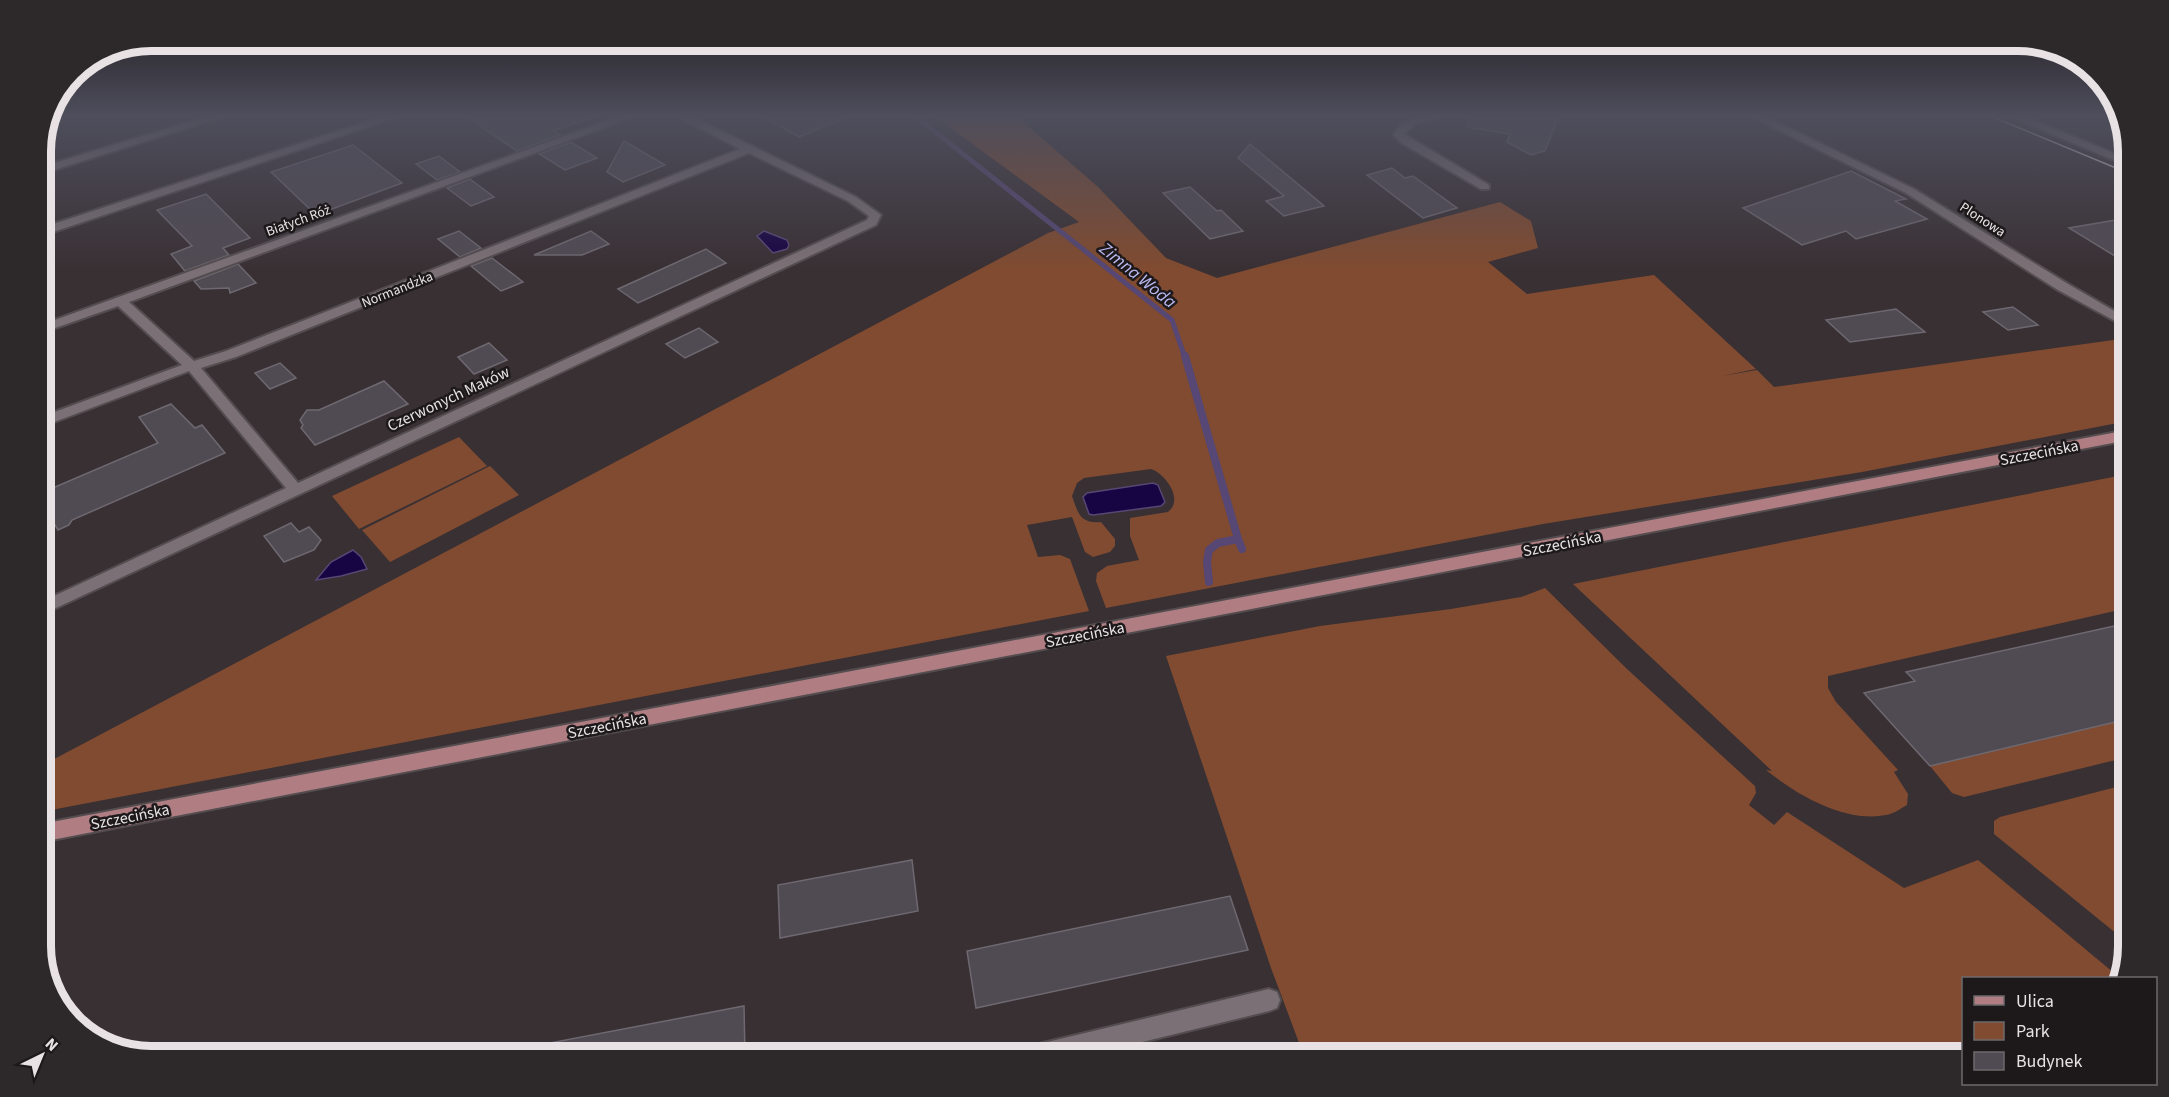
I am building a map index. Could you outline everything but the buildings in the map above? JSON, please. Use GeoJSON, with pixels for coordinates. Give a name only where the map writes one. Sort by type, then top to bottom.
{"type":"FeatureCollection","features":[{"type":"Feature","properties":{"kind":"main road","name":"Szczecińska"},"geometry":{"type":"LineString","coordinates":[[51,831],[2118,437]]}},
{"type":"Feature","properties":{"kind":"street"},"geometry":{"type":"LineString","coordinates":[[51,229],[242,166]]}},
{"type":"Feature","properties":{"kind":"street","name":"Białych Róż"},"geometry":{"type":"LineString","coordinates":[[51,326],[492,166]]}},
{"type":"Feature","properties":{"kind":"street","name":"Normandzka"},"geometry":{"type":"LineString","coordinates":[[51,418],[192,366],[231,354],[706,166]]}},
{"type":"Feature","properties":{"kind":"street","name":"Czerwonych Maków"},"geometry":{"type":"LineString","coordinates":[[51,604],[872,222],[875,215],[869,209],[784,166]]}},
{"type":"Feature","properties":{"kind":"street"},"geometry":{"type":"LineString","coordinates":[[1449,166],[1485,187]]}},
{"type":"Feature","properties":{"kind":"street","name":"Plonowa"},"geometry":{"type":"LineString","coordinates":[[1858,166],[1917,195],[2118,318]]}},
{"type":"Feature","properties":{"kind":"street"},"geometry":{"type":"LineString","coordinates":[[121,301],[192,366],[295,489]]}},
{"type":"Feature","properties":{"kind":"street"},"geometry":{"type":"LineString","coordinates":[[1080,1046],[1269,1000]]}},
{"type":"Feature","properties":{"kind":"green space"},"geometry":{"type":"Polygon","coordinates":[[[1003,166],[1074,166],[1098,187],[1166,258],[1217,278],[1500,202],[1531,221],[1538,248],[1488,262],[1527,294],[1654,275],[1756,369],[1722,376],[1757,370],[1774,387],[2118,339],[2118,423],[1862,472],[1543,524],[1106,608],[1096,581],[1097,573],[1107,566],[1139,560],[1130,536],[1130,518],[1168,512],[1174,501],[1174,494],[1162,476],[1151,469],[1084,478],[1077,483],[1072,496],[1074,502],[1084,519],[1101,522],[1115,539],[1115,546],[1110,552],[1093,557],[1085,552],[1072,517],[1027,525],[1038,557],[1060,555],[1070,559],[1089,611],[51,810],[51,761],[1048,233],[1079,222],[1003,166]]]}},
{"type":"Feature","properties":{"kind":"green space"},"geometry":{"type":"Polygon","coordinates":[[[459,437],[487,466],[359,529],[332,496],[459,437]]]}},
{"type":"Feature","properties":{"kind":"green space"},"geometry":{"type":"Polygon","coordinates":[[[490,466],[519,495],[390,562],[362,530],[490,466]]]}},
{"type":"Feature","properties":{"kind":"green space"},"geometry":{"type":"Polygon","coordinates":[[[2118,476],[2118,610],[1828,676],[1828,688],[1836,702],[1898,770],[1894,772],[1908,794],[1907,805],[1886,815],[1854,815],[1838,811],[1792,789],[1778,779],[1573,584],[2118,476]]]}},
{"type":"Feature","properties":{"kind":"green space"},"geometry":{"type":"Polygon","coordinates":[[[1545,588],[1627,669],[1755,786],[1756,793],[1749,805],[1774,825],[1787,812],[1904,888],[1978,860],[2114,973],[2113,977],[1962,977],[1962,1046],[1300,1046],[1271,968],[1166,656],[1320,626],[1451,609],[1521,597],[1545,588]]]}},
{"type":"Feature","properties":{"kind":"green space"},"geometry":{"type":"Polygon","coordinates":[[[2118,721],[2118,759],[1964,797],[1952,793],[1930,766],[2118,721]]]}},
{"type":"Feature","properties":{"kind":"green space"},"geometry":{"type":"Polygon","coordinates":[[[2118,787],[2118,935],[1994,834],[1994,821],[2000,817],[2118,787]]]}},
{"type":"Feature","properties":{"kind":"shaded area"},"geometry":{"type":"Polygon","coordinates":[[[764,231],[787,240],[789,245],[787,249],[773,253],[757,236],[764,231]]]}},
{"type":"Feature","properties":{"kind":"shaded area"},"geometry":{"type":"Polygon","coordinates":[[[1153,483],[1158,485],[1165,502],[1161,506],[1093,515],[1089,514],[1083,497],[1087,493],[1153,483]]]}},
{"type":"Feature","properties":{"kind":"shaded area"},"geometry":{"type":"Polygon","coordinates":[[[353,550],[361,557],[367,569],[316,580],[331,562],[353,550]]]}},
{"type":"Feature","properties":{"kind":"waterway","name":"Zimna Woda"},"geometry":{"type":"LineString","coordinates":[[978,166],[1172,320],[1185,358]]}},
{"type":"Feature","properties":{"kind":"waterway","name":"Zimna Woda"},"geometry":{"type":"LineString","coordinates":[[1185,356],[1238,539]]}},
{"type":"Feature","properties":{"kind":"waterway","name":"Zimna Woda"},"geometry":{"type":"LineString","coordinates":[[1209,582],[1207,562],[1209,550],[1218,543],[1238,539]]}},
{"type":"Feature","properties":{"kind":"waterway"},"geometry":{"type":"LineString","coordinates":[[1238,539],[1242,549]]}},
{"type":"Feature","properties":{"kind":"tram line"},"geometry":{"type":"LineString","coordinates":[[2112,166],[2118,169]]}}]}
